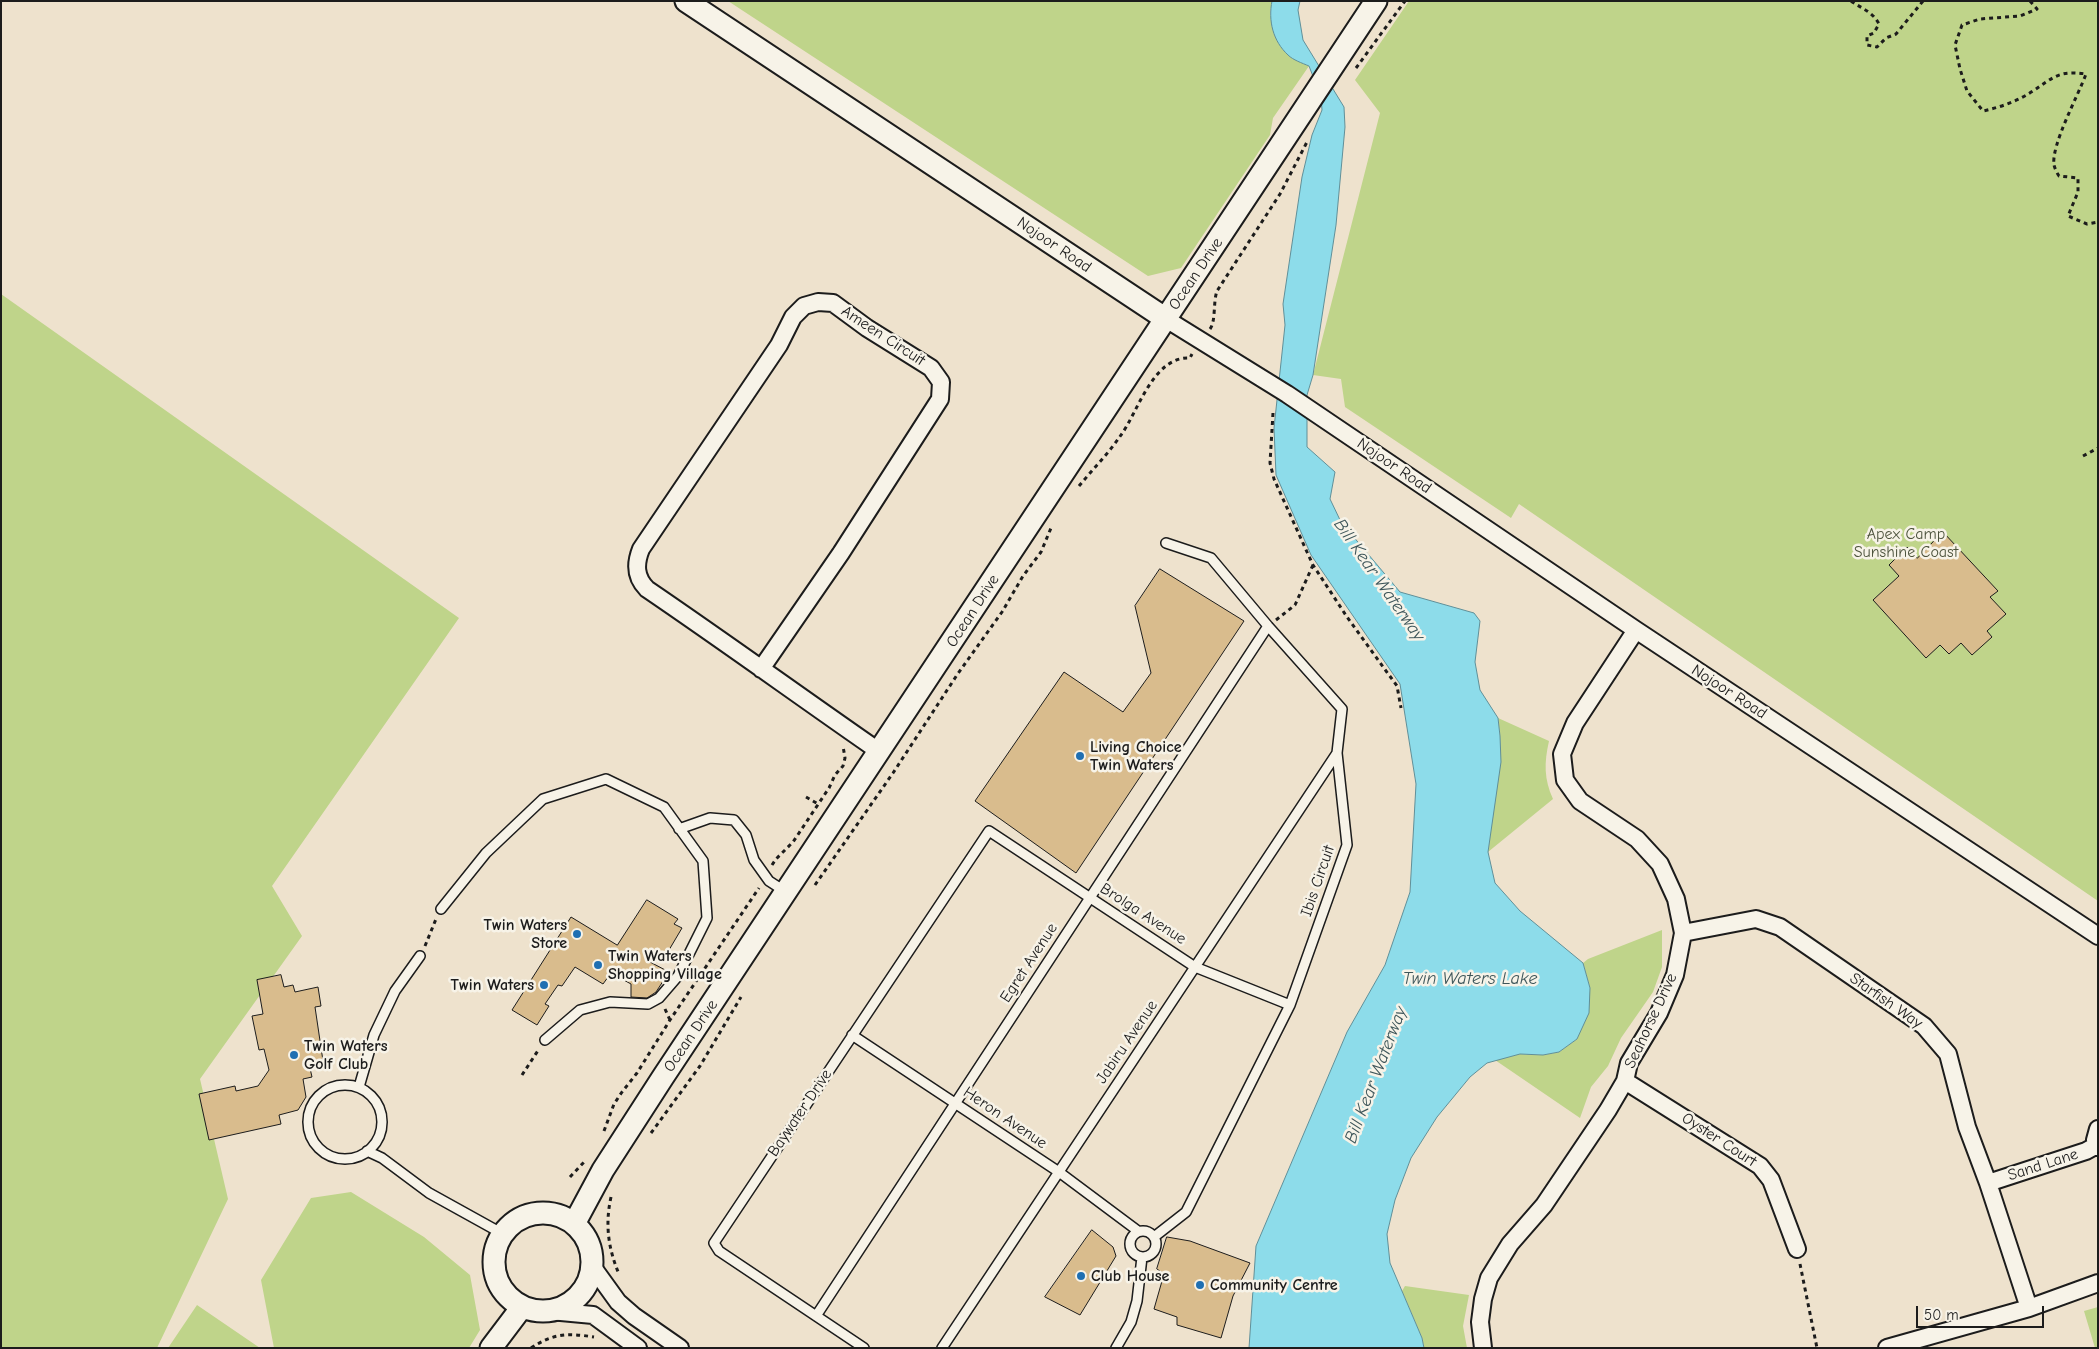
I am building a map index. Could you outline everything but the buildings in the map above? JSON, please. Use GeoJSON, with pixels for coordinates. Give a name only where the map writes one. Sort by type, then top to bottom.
{"type":"FeatureCollection","features":[{"type":"Feature","properties":{"kind":"street","name":"Nojoor Road"},"geometry":{"type":"LineString","coordinates":[[686,1],[1166,319],[1316,413],[1636,630],[2098,936]]}},
{"type":"Feature","properties":{"kind":"street","name":"Ocean Drive"},"geometry":{"type":"LineString","coordinates":[[574,1224],[603,1170],[1376,1]]}},
{"type":"Feature","properties":{"kind":"street","name":"Ameen Circuit"},"geometry":{"type":"LineString","coordinates":[[761,669],[841,552],[940,399],[940,382],[931,368],[867,328],[840,307],[826,302],[804,306],[793,317],[779,345],[737,404],[668,512],[641,549],[637,559],[638,576],[641,583],[647,589],[722,640],[761,669],[880,752]]}},
{"type":"Feature","properties":{"kind":"street","name":"Seahorse Drive"},"geometry":{"type":"LineString","coordinates":[[1483,1348],[1480,1322],[1483,1299],[1489,1278],[1510,1244],[1544,1205],[1608,1110],[1625,1081],[1629,1063],[1659,1013],[1675,975],[1683,933],[1676,899],[1660,864],[1637,839],[1580,801],[1565,780],[1562,754],[1575,723],[1636,630]]}},
{"type":"Feature","properties":{"kind":"street","name":"Starfish Way"},"geometry":{"type":"LineString","coordinates":[[1683,933],[1756,920],[1780,927],[1924,1026],[1948,1054],[1967,1127],[1988,1183],[2029,1308]]}},
{"type":"Feature","properties":{"kind":"street","name":"Oyster Court"},"geometry":{"type":"LineString","coordinates":[[1625,1081],[1760,1166],[1771,1180],[1797,1249]]}},
{"type":"Feature","properties":{"kind":"street","name":"Sand Lane"},"geometry":{"type":"LineString","coordinates":[[1988,1183],[2086,1151],[2097,1140]]}},
{"type":"Feature","properties":{"kind":"street"},"geometry":{"type":"LineString","coordinates":[[550,1311],[571,1303],[585,1287],[592,1266],[590,1250],[584,1236],[574,1224],[560,1216],[544,1213],[528,1215],[514,1222],[503,1234],[496,1250],[494,1266],[498,1283],[508,1297],[522,1307],[536,1311],[592,1315],[638,1348]]}},
{"type":"Feature","properties":{"kind":"street"},"geometry":{"type":"LineString","coordinates":[[592,1266],[618,1302],[634,1316],[680,1348]]}},
{"type":"Feature","properties":{"kind":"street"},"geometry":{"type":"LineString","coordinates":[[1887,1348],[2029,1308],[2098,1283]]}},
{"type":"Feature","properties":{"kind":"street"},"geometry":{"type":"LineString","coordinates":[[491,1348],[522,1307]]}},
{"type":"Feature","properties":{"kind":"lane","name":"Ibis Circuit"},"geometry":{"type":"LineString","coordinates":[[1154,1237],[1186,1212],[1290,1006],[1347,845],[1336,753],[1342,709],[1268,626],[1211,558],[1166,543]]}},
{"type":"Feature","properties":{"kind":"lane","name":"Egret Avenue"},"geometry":{"type":"LineString","coordinates":[[816,1316],[1268,626]]}},
{"type":"Feature","properties":{"kind":"lane","name":"Jabiru Avenue"},"geometry":{"type":"LineString","coordinates":[[942,1348],[1336,753]]}},
{"type":"Feature","properties":{"kind":"lane"},"geometry":{"type":"LineString","coordinates":[[441,909],[486,853],[543,799],[606,779],[664,807],[703,861],[707,918],[678,976],[659,998],[648,1004],[610,1002],[580,1010],[545,1040]]}},
{"type":"Feature","properties":{"kind":"lane"},"geometry":{"type":"LineString","coordinates":[[680,829],[710,818],[734,820],[746,835],[754,860],[769,881],[787,892]]}},
{"type":"Feature","properties":{"kind":"lane","name":"Brolga Avenue"},"geometry":{"type":"LineString","coordinates":[[989,831],[1195,966],[1290,1006]]}},
{"type":"Feature","properties":{"kind":"lane","name":"Baywater Drive"},"geometry":{"type":"LineString","coordinates":[[864,1348],[719,1251],[714,1242],[989,831]]}},
{"type":"Feature","properties":{"kind":"lane"},"geometry":{"type":"LineString","coordinates":[[359,1087],[374,1035],[395,991],[420,956]]}},
{"type":"Feature","properties":{"kind":"lane","name":"Heron Avenue"},"geometry":{"type":"LineString","coordinates":[[852,1035],[1059,1172],[1138,1231]]}},
{"type":"Feature","properties":{"kind":"lane"},"geometry":{"type":"LineString","coordinates":[[340,1085],[359,1087],[368,1092],[379,1108],[382,1117],[379,1136],[367,1152],[349,1158],[330,1156],[315,1144],[308,1126],[311,1107],[322,1092],[340,1085]]}},
{"type":"Feature","properties":{"kind":"lane"},"geometry":{"type":"LineString","coordinates":[[367,1152],[382,1158],[429,1193],[503,1234]]}},
{"type":"Feature","properties":{"kind":"lane"},"geometry":{"type":"LineString","coordinates":[[1138,1231],[1146,1231],[1154,1237],[1156,1241],[1154,1250],[1150,1255],[1142,1257],[1133,1253],[1129,1245],[1131,1238],[1138,1231]]}},
{"type":"Feature","properties":{"kind":"lane"},"geometry":{"type":"LineString","coordinates":[[1116,1348],[1131,1322],[1137,1300],[1142,1257]]}},
{"type":"Feature","properties":{"kind":"path"},"geometry":{"type":"LineString","coordinates":[[1353,71],[1405,1]]}},
{"type":"Feature","properties":{"kind":"path"},"geometry":{"type":"LineString","coordinates":[[1851,1],[1870,11],[1876,18],[1878,24],[1874,33],[1867,36],[1867,45],[1877,47],[1886,38],[1896,34],[1923,1]]}},
{"type":"Feature","properties":{"kind":"path"},"geometry":{"type":"LineString","coordinates":[[2030,1],[2037,9],[2020,16],[1980,19],[1962,25],[1955,44],[1960,70],[1967,91],[1983,111],[2002,107],[2033,91],[2046,81],[2069,71],[2086,74],[2058,138],[2054,164],[2058,176],[2078,178],[2078,192],[2068,216],[2087,224],[2098,222]]}},
{"type":"Feature","properties":{"kind":"path"},"geometry":{"type":"LineString","coordinates":[[1078,488],[1122,434],[1137,406],[1163,368],[1185,358],[1190,358],[1213,324],[1214,302],[1217,291],[1280,194],[1301,153]]}},
{"type":"Feature","properties":{"kind":"path"},"geometry":{"type":"LineString","coordinates":[[1273,413],[1270,463],[1272,471],[1312,564],[1397,686],[1401,708]]}},
{"type":"Feature","properties":{"kind":"path"},"geometry":{"type":"LineString","coordinates":[[2083,456],[2098,448]]}},
{"type":"Feature","properties":{"kind":"path"},"geometry":{"type":"LineString","coordinates":[[810,892],[1002,612],[1023,576],[1041,552],[1054,523]]}},
{"type":"Feature","properties":{"kind":"path"},"geometry":{"type":"LineString","coordinates":[[1268,626],[1295,605],[1312,564]]}},
{"type":"Feature","properties":{"kind":"path"},"geometry":{"type":"LineString","coordinates":[[603,1134],[614,1104],[746,911],[776,859],[793,842],[829,788],[834,775],[843,766],[845,758],[842,747],[852,732]]}},
{"type":"Feature","properties":{"kind":"path"},"geometry":{"type":"LineString","coordinates":[[806,797],[818,804]]}},
{"type":"Feature","properties":{"kind":"path"},"geometry":{"type":"LineString","coordinates":[[420,956],[441,909]]}},
{"type":"Feature","properties":{"kind":"path"},"geometry":{"type":"LineString","coordinates":[[649,1136],[700,1066],[744,992]]}},
{"type":"Feature","properties":{"kind":"path"},"geometry":{"type":"LineString","coordinates":[[522,1075],[545,1040]]}},
{"type":"Feature","properties":{"kind":"path"},"geometry":{"type":"LineString","coordinates":[[570,1176],[590,1156]]}},
{"type":"Feature","properties":{"kind":"path"},"geometry":{"type":"LineString","coordinates":[[612,1195],[607,1216],[609,1241],[613,1260],[621,1278]]}},
{"type":"Feature","properties":{"kind":"path"},"geometry":{"type":"LineString","coordinates":[[1797,1249],[1817,1348]]}},
{"type":"Feature","properties":{"kind":"path"},"geometry":{"type":"LineString","coordinates":[[531,1348],[546,1338],[557,1335],[574,1334],[596,1337]]}},
{"type":"Feature","properties":{"kind":"green space"},"geometry":{"type":"Polygon","coordinates":[[[728,1],[1272,1],[1270,14],[1289,56],[1309,66],[1273,118],[1270,135],[1181,268],[1148,276],[728,1]]]}},
{"type":"Feature","properties":{"kind":"green space","name":"Apex Camp Sunshine Coast"},"geometry":{"type":"Polygon","coordinates":[[[1409,1],[2098,1],[2098,901],[1519,504],[1511,518],[1345,407],[1341,379],[1313,375],[1380,113],[1355,80],[1409,1]]]}},
{"type":"Feature","properties":{"kind":"green space"},"geometry":{"type":"Polygon","coordinates":[[[1,294],[459,618],[272,886],[302,936],[200,1079],[228,1199],[157,1348],[1,1348],[1,294]]]}},
{"type":"Feature","properties":{"kind":"green space"},"geometry":{"type":"Polygon","coordinates":[[[1498,718],[1549,741],[1546,771],[1553,799],[1488,852],[1500,736],[1498,718]]]}},
{"type":"Feature","properties":{"kind":"green space"},"geometry":{"type":"Polygon","coordinates":[[[1662,930],[1662,967],[1653,992],[1621,1038],[1608,1066],[1591,1087],[1580,1118],[1495,1060],[1520,1054],[1543,1055],[1559,1052],[1577,1039],[1590,988],[1583,963],[1588,959],[1662,930]]]}},
{"type":"Feature","properties":{"kind":"green space"},"geometry":{"type":"Polygon","coordinates":[[[351,1192],[424,1237],[470,1275],[480,1330],[469,1348],[274,1348],[261,1280],[311,1198],[351,1192]]]}},
{"type":"Feature","properties":{"kind":"green space"},"geometry":{"type":"Polygon","coordinates":[[[1405,1286],[1469,1295],[1463,1326],[1467,1348],[1424,1348],[1422,1338],[1402,1291],[1405,1286]]]}},
{"type":"Feature","properties":{"kind":"green space"},"geometry":{"type":"Polygon","coordinates":[[[197,1305],[260,1348],[168,1348],[197,1305]]]}},
{"type":"Feature","properties":{"kind":"green space"},"geometry":{"type":"Polygon","coordinates":[[[2098,1307],[2098,1348],[2095,1348],[2084,1311],[2098,1307]]]}},
{"type":"Feature","properties":{"kind":"water","name":"Twin Waters Lake"},"geometry":{"type":"Polygon","coordinates":[[[1272,1],[1300,1],[1298,10],[1303,40],[1344,107],[1345,127],[1336,225],[1313,375],[1307,395],[1307,447],[1335,472],[1330,499],[1341,522],[1400,592],[1474,613],[1480,621],[1475,662],[1480,690],[1498,718],[1500,736],[1501,762],[1488,852],[1495,883],[1520,911],[1583,963],[1590,988],[1589,1013],[1577,1039],[1559,1052],[1543,1055],[1520,1054],[1487,1063],[1470,1077],[1437,1117],[1411,1158],[1395,1200],[1387,1234],[1390,1263],[1422,1338],[1424,1348],[1249,1348],[1256,1246],[1347,1032],[1385,965],[1410,892],[1416,784],[1400,684],[1311,555],[1276,475],[1274,428],[1285,325],[1283,304],[1302,177],[1312,135],[1322,110],[1321,97],[1309,66],[1290,57],[1275,37],[1271,23],[1272,1]]]}},
{"type":"Feature","properties":{"kind":"place","name":"Living Choice Twin Waters"},"geometry":{"type":"Point","coordinates":[1080,756]}},
{"type":"Feature","properties":{"kind":"place","name":"Twin Waters Store"},"geometry":{"type":"Point","coordinates":[577,934]}},
{"type":"Feature","properties":{"kind":"place","name":"Twin Waters Shopping Village"},"geometry":{"type":"Point","coordinates":[598,965]}},
{"type":"Feature","properties":{"kind":"place","name":"Twin Waters"},"geometry":{"type":"Point","coordinates":[544,985]}},
{"type":"Feature","properties":{"kind":"place","name":"Twin Waters Golf Club"},"geometry":{"type":"Point","coordinates":[294,1055]}},
{"type":"Feature","properties":{"kind":"place","name":"Club House"},"geometry":{"type":"Point","coordinates":[1081,1276]}},
{"type":"Feature","properties":{"kind":"place","name":"Community Centre"},"geometry":{"type":"Point","coordinates":[1200,1285]}},
{"type":"Feature","properties":{"kind":"water label","name":"Bill Kear Waterway"},"geometry":{"type":"Point","coordinates":[1379,580]}},
{"type":"Feature","properties":{"kind":"water label","name":"Bill Kear Waterway"},"geometry":{"type":"Point","coordinates":[1376,1075]}}]}
